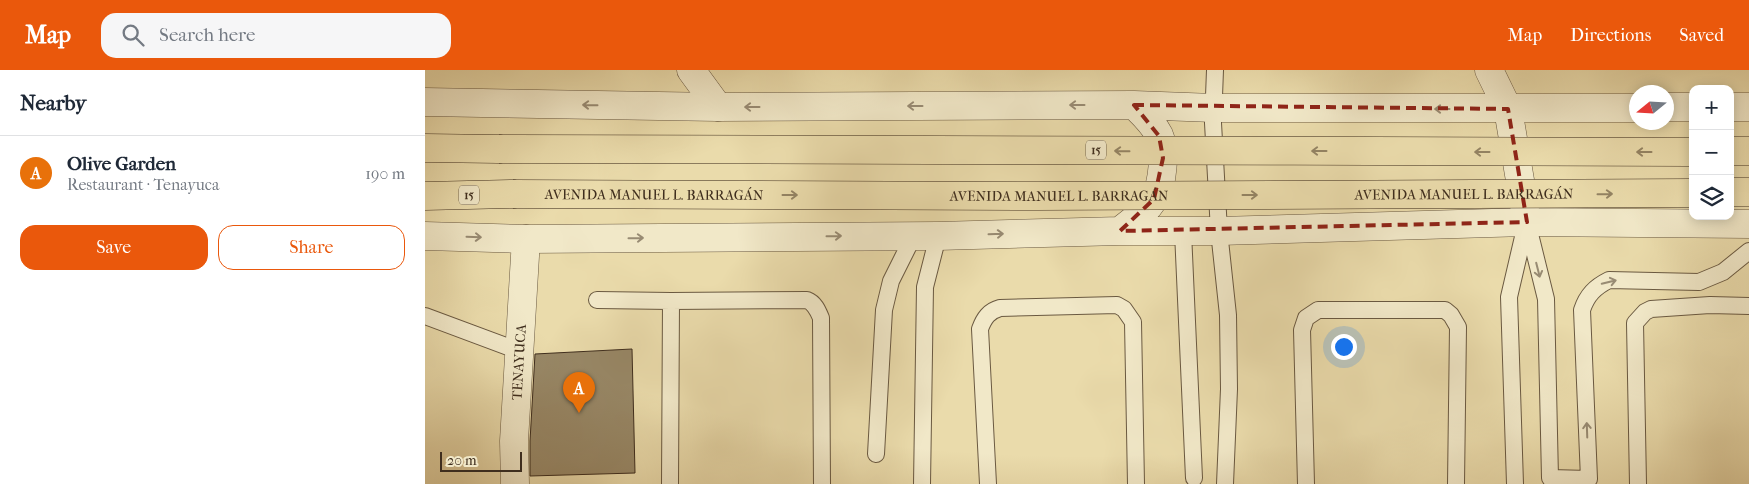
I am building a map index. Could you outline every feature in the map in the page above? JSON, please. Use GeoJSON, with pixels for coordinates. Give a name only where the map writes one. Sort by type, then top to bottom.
{"type":"FeatureCollection","features":[{"type":"Feature","properties":{"kind":"highway","name":"15"},"geometry":{"type":"LineString","coordinates":[[425,148],[925,148],[1129,151],[1689,152]]}},
{"type":"Feature","properties":{"kind":"highway"},"geometry":{"type":"LineString","coordinates":[[1734,151],[1749,151]]}},
{"type":"Feature","properties":{"kind":"highway"},"geometry":{"type":"LineString","coordinates":[[1734,192],[1749,192]]}},
{"type":"Feature","properties":{"kind":"highway","name":"AVENIDA MANUEL L. BARRAGÁN"},"geometry":{"type":"LineString","coordinates":[[425,196],[513,194],[1057,196],[1689,193]]}},
{"type":"Feature","properties":{"kind":"street"},"geometry":{"type":"LineString","coordinates":[[691,70],[718,107]]}},
{"type":"Feature","properties":{"kind":"street"},"geometry":{"type":"LineString","coordinates":[[1489,70],[1509,109],[1527,222]]}},
{"type":"Feature","properties":{"kind":"street"},"geometry":{"type":"LineString","coordinates":[[425,102],[718,107],[1134,105],[1214,108],[1629,108]]}},
{"type":"Feature","properties":{"kind":"street"},"geometry":{"type":"LineString","coordinates":[[1120,231],[1142,213],[1154,199],[1161,179],[1163,158],[1159,136],[1149,120],[1134,105]]}},
{"type":"Feature","properties":{"kind":"street"},"geometry":{"type":"LineString","coordinates":[[1674,107],[1689,107]]}},
{"type":"Feature","properties":{"kind":"street"},"geometry":{"type":"LineString","coordinates":[[1734,107],[1749,107]]}},
{"type":"Feature","properties":{"kind":"street"},"geometry":{"type":"LineString","coordinates":[[425,236],[526,239],[1120,231],[1219,232],[1527,222],[1749,224]]}},
{"type":"Feature","properties":{"kind":"street","name":"TENAYUCA"},"geometry":{"type":"LineString","coordinates":[[515,484],[514,441],[526,239]]}},
{"type":"Feature","properties":{"kind":"lane"},"geometry":{"type":"LineString","coordinates":[[1215,70],[1213,123],[1219,232],[1228,324],[1229,389],[1225,484]]}},
{"type":"Feature","properties":{"kind":"lane"},"geometry":{"type":"LineString","coordinates":[[1527,222],[1545,300],[1550,478],[1589,479],[1581,310],[1588,296],[1600,284],[1609,280],[1699,282],[1723,272],[1749,251]]}},
{"type":"Feature","properties":{"kind":"lane"},"geometry":{"type":"LineString","coordinates":[[1515,484],[1509,297],[1527,222]]}},
{"type":"Feature","properties":{"kind":"lane"},"geometry":{"type":"LineString","coordinates":[[1183,232],[1194,478]]}},
{"type":"Feature","properties":{"kind":"lane"},"geometry":{"type":"LineString","coordinates":[[876,454],[884,310],[891,281],[926,235]]}},
{"type":"Feature","properties":{"kind":"lane"},"geometry":{"type":"LineString","coordinates":[[922,484],[925,287],[927,272],[926,235]]}},
{"type":"Feature","properties":{"kind":"lane"},"geometry":{"type":"LineString","coordinates":[[597,300],[807,300],[813,304],[821,318],[822,484]]}},
{"type":"Feature","properties":{"kind":"lane"},"geometry":{"type":"LineString","coordinates":[[670,484],[671,300]]}},
{"type":"Feature","properties":{"kind":"lane"},"geometry":{"type":"LineString","coordinates":[[989,484],[981,329],[983,320],[1000,308],[1117,305],[1124,309],[1133,322],[1136,484]]}},
{"type":"Feature","properties":{"kind":"lane"},"geometry":{"type":"LineString","coordinates":[[1638,484],[1635,323],[1645,312],[1651,309],[1749,306]]}},
{"type":"Feature","properties":{"kind":"lane"},"geometry":{"type":"LineString","coordinates":[[1305,484],[1302,330],[1306,318],[1317,310],[1445,310],[1455,319],[1458,327],[1456,484]]}},
{"type":"Feature","properties":{"kind":"lane"},"geometry":{"type":"LineString","coordinates":[[425,316],[519,351]]}},
{"type":"Feature","properties":{"kind":"highlighted area"},"geometry":{"type":"Polygon","coordinates":[[[1134,105],[1508,109],[1527,222],[1120,231],[1154,199],[1163,158],[1159,136],[1134,105]]]}},
{"type":"Feature","properties":{"kind":"building"},"geometry":{"type":"Polygon","coordinates":[[[632,349],[635,473],[530,476],[535,354],[632,349]]]}},
{"type":"Feature","properties":{"kind":"place","name":"Olive Garden"},"geometry":{"type":"Point","coordinates":[579,413]}}]}
